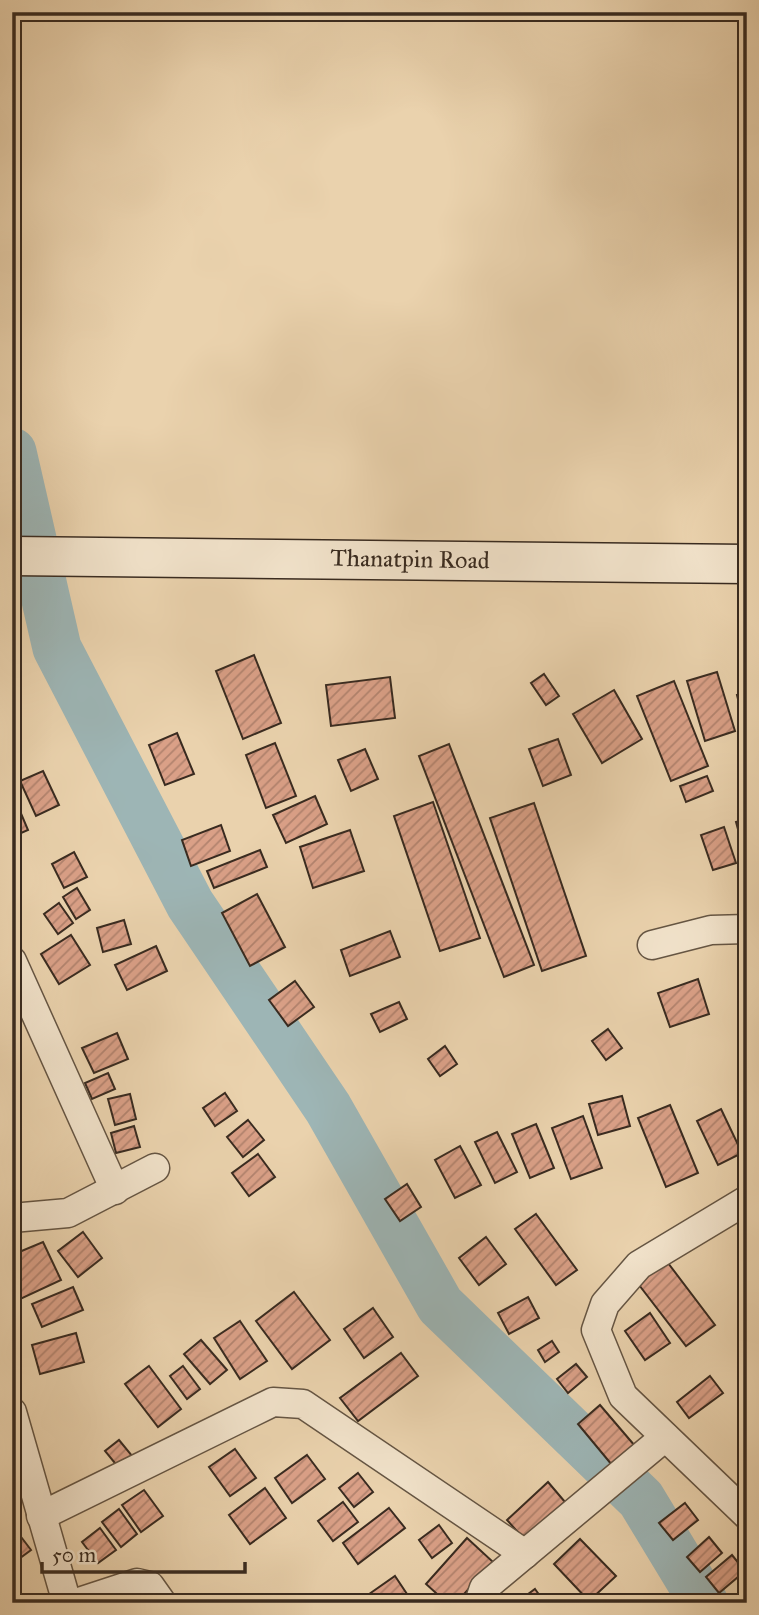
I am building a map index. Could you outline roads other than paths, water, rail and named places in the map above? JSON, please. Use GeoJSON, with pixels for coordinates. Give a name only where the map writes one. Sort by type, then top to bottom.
{"type":"FeatureCollection","features":[{"type":"Feature","properties":{"kind":"main road","name":"Thanatpin Road"},"geometry":{"type":"LineString","coordinates":[[12,556],[747,564]]}},
{"type":"Feature","properties":{"kind":"street"},"geometry":{"type":"LineString","coordinates":[[652,945],[711,930],[747,929]]}},
{"type":"Feature","properties":{"kind":"street"},"geometry":{"type":"LineString","coordinates":[[12,961],[114,1190]]}},
{"type":"Feature","properties":{"kind":"street"},"geometry":{"type":"LineString","coordinates":[[12,1218],[68,1213],[155,1168]]}},
{"type":"Feature","properties":{"kind":"street"},"geometry":{"type":"LineString","coordinates":[[747,1200],[639,1265],[605,1304],[596,1330],[623,1396],[747,1515]]}},
{"type":"Feature","properties":{"kind":"street"},"geometry":{"type":"LineString","coordinates":[[41,1516],[273,1402],[303,1404],[525,1554]]}},
{"type":"Feature","properties":{"kind":"street"},"geometry":{"type":"LineString","coordinates":[[12,1412],[67,1603]]}},
{"type":"Feature","properties":{"kind":"street"},"geometry":{"type":"LineString","coordinates":[[479,1603],[484,1588],[665,1437]]}},
{"type":"Feature","properties":{"kind":"street"},"geometry":{"type":"LineString","coordinates":[[76,1603],[137,1583],[150,1586],[162,1603]]}},
{"type":"Feature","properties":{"kind":"waterway"},"geometry":{"type":"LineString","coordinates":[[12,452],[57,648],[190,904],[328,1108],[440,1305],[641,1499],[704,1603]]}}]}
